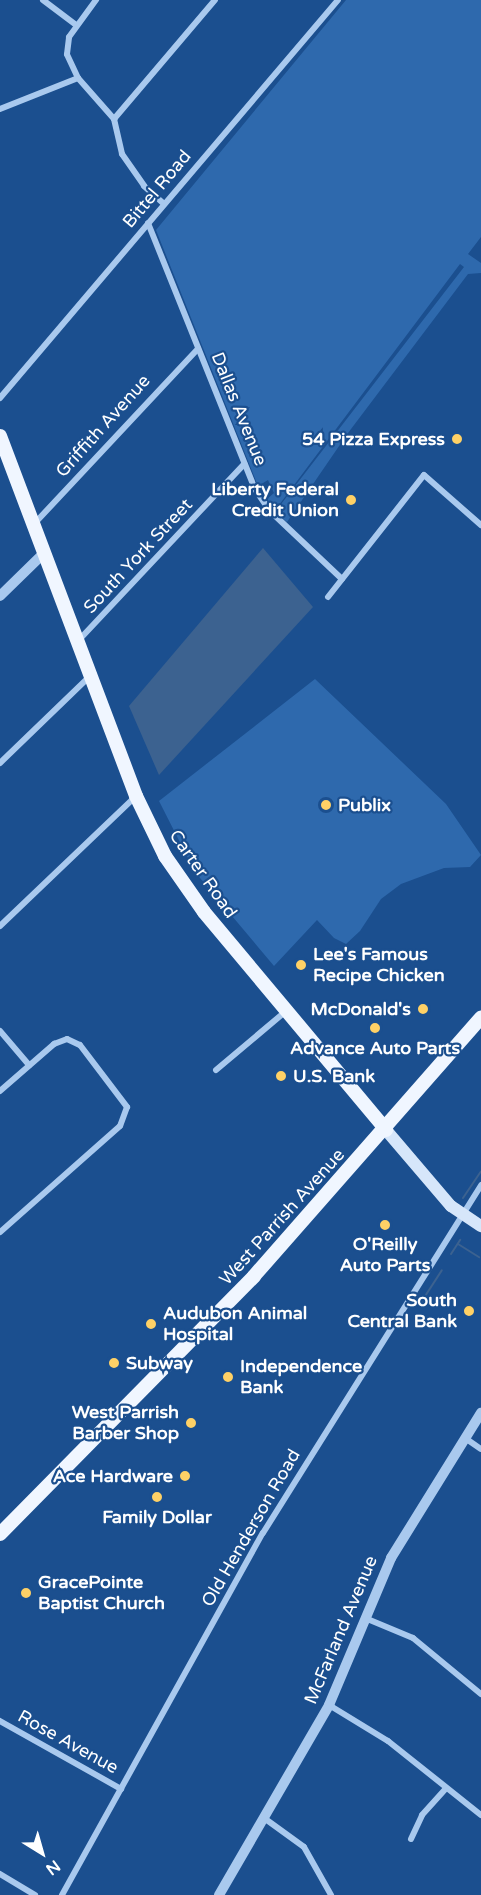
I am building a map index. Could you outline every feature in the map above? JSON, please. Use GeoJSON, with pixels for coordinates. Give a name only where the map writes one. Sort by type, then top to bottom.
{"type":"FeatureCollection","features":[{"type":"Feature","properties":{"kind":"main road","name":"Carter Road"},"geometry":{"type":"LineString","coordinates":[[0,436],[136,796],[182,882],[386,1130],[462,1215],[481,1226]]}},
{"type":"Feature","properties":{"kind":"main road","name":"West Parrish Avenue"},"geometry":{"type":"LineString","coordinates":[[0,1534],[211,1322],[386,1130],[481,1018]]}},
{"type":"Feature","properties":{"kind":"street"},"geometry":{"type":"LineString","coordinates":[[43,0],[75,24]]}},
{"type":"Feature","properties":{"kind":"street"},"geometry":{"type":"LineString","coordinates":[[96,0],[75,24],[67,54],[78,78],[114,119],[122,154],[144,186],[164,204]]}},
{"type":"Feature","properties":{"kind":"street"},"geometry":{"type":"LineString","coordinates":[[114,119],[215,0]]}},
{"type":"Feature","properties":{"kind":"street","name":"Bittel Road"},"geometry":{"type":"LineString","coordinates":[[0,398],[338,0]]}},
{"type":"Feature","properties":{"kind":"street"},"geometry":{"type":"LineString","coordinates":[[0,109],[78,78]]}},
{"type":"Feature","properties":{"kind":"street","name":"Dallas Avenue"},"geometry":{"type":"LineString","coordinates":[[148,223],[244,464],[270,511],[342,579]]}},
{"type":"Feature","properties":{"kind":"street","name":"Griffith Avenue"},"geometry":{"type":"LineString","coordinates":[[33,524],[198,349]]}},
{"type":"Feature","properties":{"kind":"street","name":"South York Street"},"geometry":{"type":"LineString","coordinates":[[78,642],[244,464]]}},
{"type":"Feature","properties":{"kind":"street"},"geometry":{"type":"LineString","coordinates":[[328,597],[424,475],[481,525]]}},
{"type":"Feature","properties":{"kind":"street"},"geometry":{"type":"LineString","coordinates":[[0,596],[44,553]]}},
{"type":"Feature","properties":{"kind":"street"},"geometry":{"type":"LineString","coordinates":[[0,763],[90,676]]}},
{"type":"Feature","properties":{"kind":"street"},"geometry":{"type":"LineString","coordinates":[[0,926],[136,796]]}},
{"type":"Feature","properties":{"kind":"street"},"geometry":{"type":"LineString","coordinates":[[216,1070],[286,1011]]}},
{"type":"Feature","properties":{"kind":"street"},"geometry":{"type":"LineString","coordinates":[[0,1031],[29,1065]]}},
{"type":"Feature","properties":{"kind":"street"},"geometry":{"type":"LineString","coordinates":[[0,1091],[54,1044],[67,1039],[80,1045],[124,1101],[124,1120],[0,1232]]}},
{"type":"Feature","properties":{"kind":"street","name":"Old Henderson Road"},"geometry":{"type":"LineString","coordinates":[[62,1895],[266,1528],[481,1185]]}},
{"type":"Feature","properties":{"kind":"street","name":"McFarland Avenue"},"geometry":{"type":"LineString","coordinates":[[219,1895],[329,1705],[390,1558],[481,1413]]}},
{"type":"Feature","properties":{"kind":"street"},"geometry":{"type":"LineString","coordinates":[[465,1438],[481,1449]]}},
{"type":"Feature","properties":{"kind":"street"},"geometry":{"type":"LineString","coordinates":[[364,1618],[413,1638],[481,1694]]}},
{"type":"Feature","properties":{"kind":"street"},"geometry":{"type":"LineString","coordinates":[[329,1705],[388,1741],[481,1815]]}},
{"type":"Feature","properties":{"kind":"street","name":"Rose Avenue"},"geometry":{"type":"LineString","coordinates":[[0,1721],[121,1789]]}},
{"type":"Feature","properties":{"kind":"street"},"geometry":{"type":"LineString","coordinates":[[411,1839],[422,1815],[446,1788]]}},
{"type":"Feature","properties":{"kind":"street"},"geometry":{"type":"LineString","coordinates":[[264,1818],[304,1847],[331,1895]]}},
{"type":"Feature","properties":{"kind":"street"},"geometry":{"type":"LineString","coordinates":[[0,1874],[35,1895]]}},
{"type":"Feature","properties":{"kind":"shaded area"},"geometry":{"type":"Polygon","coordinates":[[[346,0],[481,0],[481,237],[468,254],[481,263],[481,273],[468,274],[348,433],[287,522],[275,512],[464,267],[460,264],[276,509],[267,499],[274,493],[268,480],[258,486],[156,230],[346,0]]]}},
{"type":"Feature","properties":{"kind":"shaded area"},"geometry":{"type":"Polygon","coordinates":[[[263,548],[313,607],[159,775],[129,706],[263,548]]]}},
{"type":"Feature","properties":{"kind":"shaded area"},"geometry":{"type":"Polygon","coordinates":[[[315,679],[446,804],[481,855],[470,867],[444,868],[401,884],[381,899],[360,931],[346,944],[334,938],[317,920],[274,966],[195,872],[159,801],[315,679]]]}},
{"type":"Feature","properties":{"kind":"waterway"},"geometry":{"type":"LineString","coordinates":[[463,1198],[481,1171]]}},
{"type":"Feature","properties":{"kind":"waterway"},"geometry":{"type":"LineString","coordinates":[[451,1254],[460,1240]]}},
{"type":"Feature","properties":{"kind":"waterway"},"geometry":{"type":"LineString","coordinates":[[458,1244],[479,1257]]}},
{"type":"Feature","properties":{"kind":"waterway"},"geometry":{"type":"LineString","coordinates":[[420,1304],[442,1270]]}},
{"type":"Feature","properties":{"kind":"place","name":"54 Pizza Express"},"geometry":{"type":"Point","coordinates":[457,439]}},
{"type":"Feature","properties":{"kind":"place","name":"Liberty Federal Credit Union"},"geometry":{"type":"Point","coordinates":[351,500]}},
{"type":"Feature","properties":{"kind":"place","name":"Publix"},"geometry":{"type":"Point","coordinates":[326,805]}},
{"type":"Feature","properties":{"kind":"place","name":"Lee's Famous Recipe Chicken"},"geometry":{"type":"Point","coordinates":[301,965]}},
{"type":"Feature","properties":{"kind":"place","name":"McDonald's"},"geometry":{"type":"Point","coordinates":[423,1009]}},
{"type":"Feature","properties":{"kind":"place","name":"Advance Auto Parts"},"geometry":{"type":"Point","coordinates":[375,1028]}},
{"type":"Feature","properties":{"kind":"place","name":"U.S. Bank"},"geometry":{"type":"Point","coordinates":[281,1076]}},
{"type":"Feature","properties":{"kind":"place","name":"O'Reilly Auto Parts"},"geometry":{"type":"Point","coordinates":[385,1225]}},
{"type":"Feature","properties":{"kind":"place","name":"South Central Bank"},"geometry":{"type":"Point","coordinates":[469,1311]}},
{"type":"Feature","properties":{"kind":"place","name":"Audubon Animal Hospital"},"geometry":{"type":"Point","coordinates":[151,1324]}},
{"type":"Feature","properties":{"kind":"place","name":"Subway"},"geometry":{"type":"Point","coordinates":[114,1363]}},
{"type":"Feature","properties":{"kind":"place","name":"Independence Bank"},"geometry":{"type":"Point","coordinates":[228,1377]}},
{"type":"Feature","properties":{"kind":"place","name":"West Parrish Barber Shop"},"geometry":{"type":"Point","coordinates":[191,1423]}},
{"type":"Feature","properties":{"kind":"place","name":"Ace Hardware"},"geometry":{"type":"Point","coordinates":[185,1476]}},
{"type":"Feature","properties":{"kind":"place","name":"Family Dollar"},"geometry":{"type":"Point","coordinates":[157,1497]}},
{"type":"Feature","properties":{"kind":"place","name":"GracePointe Baptist Church"},"geometry":{"type":"Point","coordinates":[26,1593]}}]}
